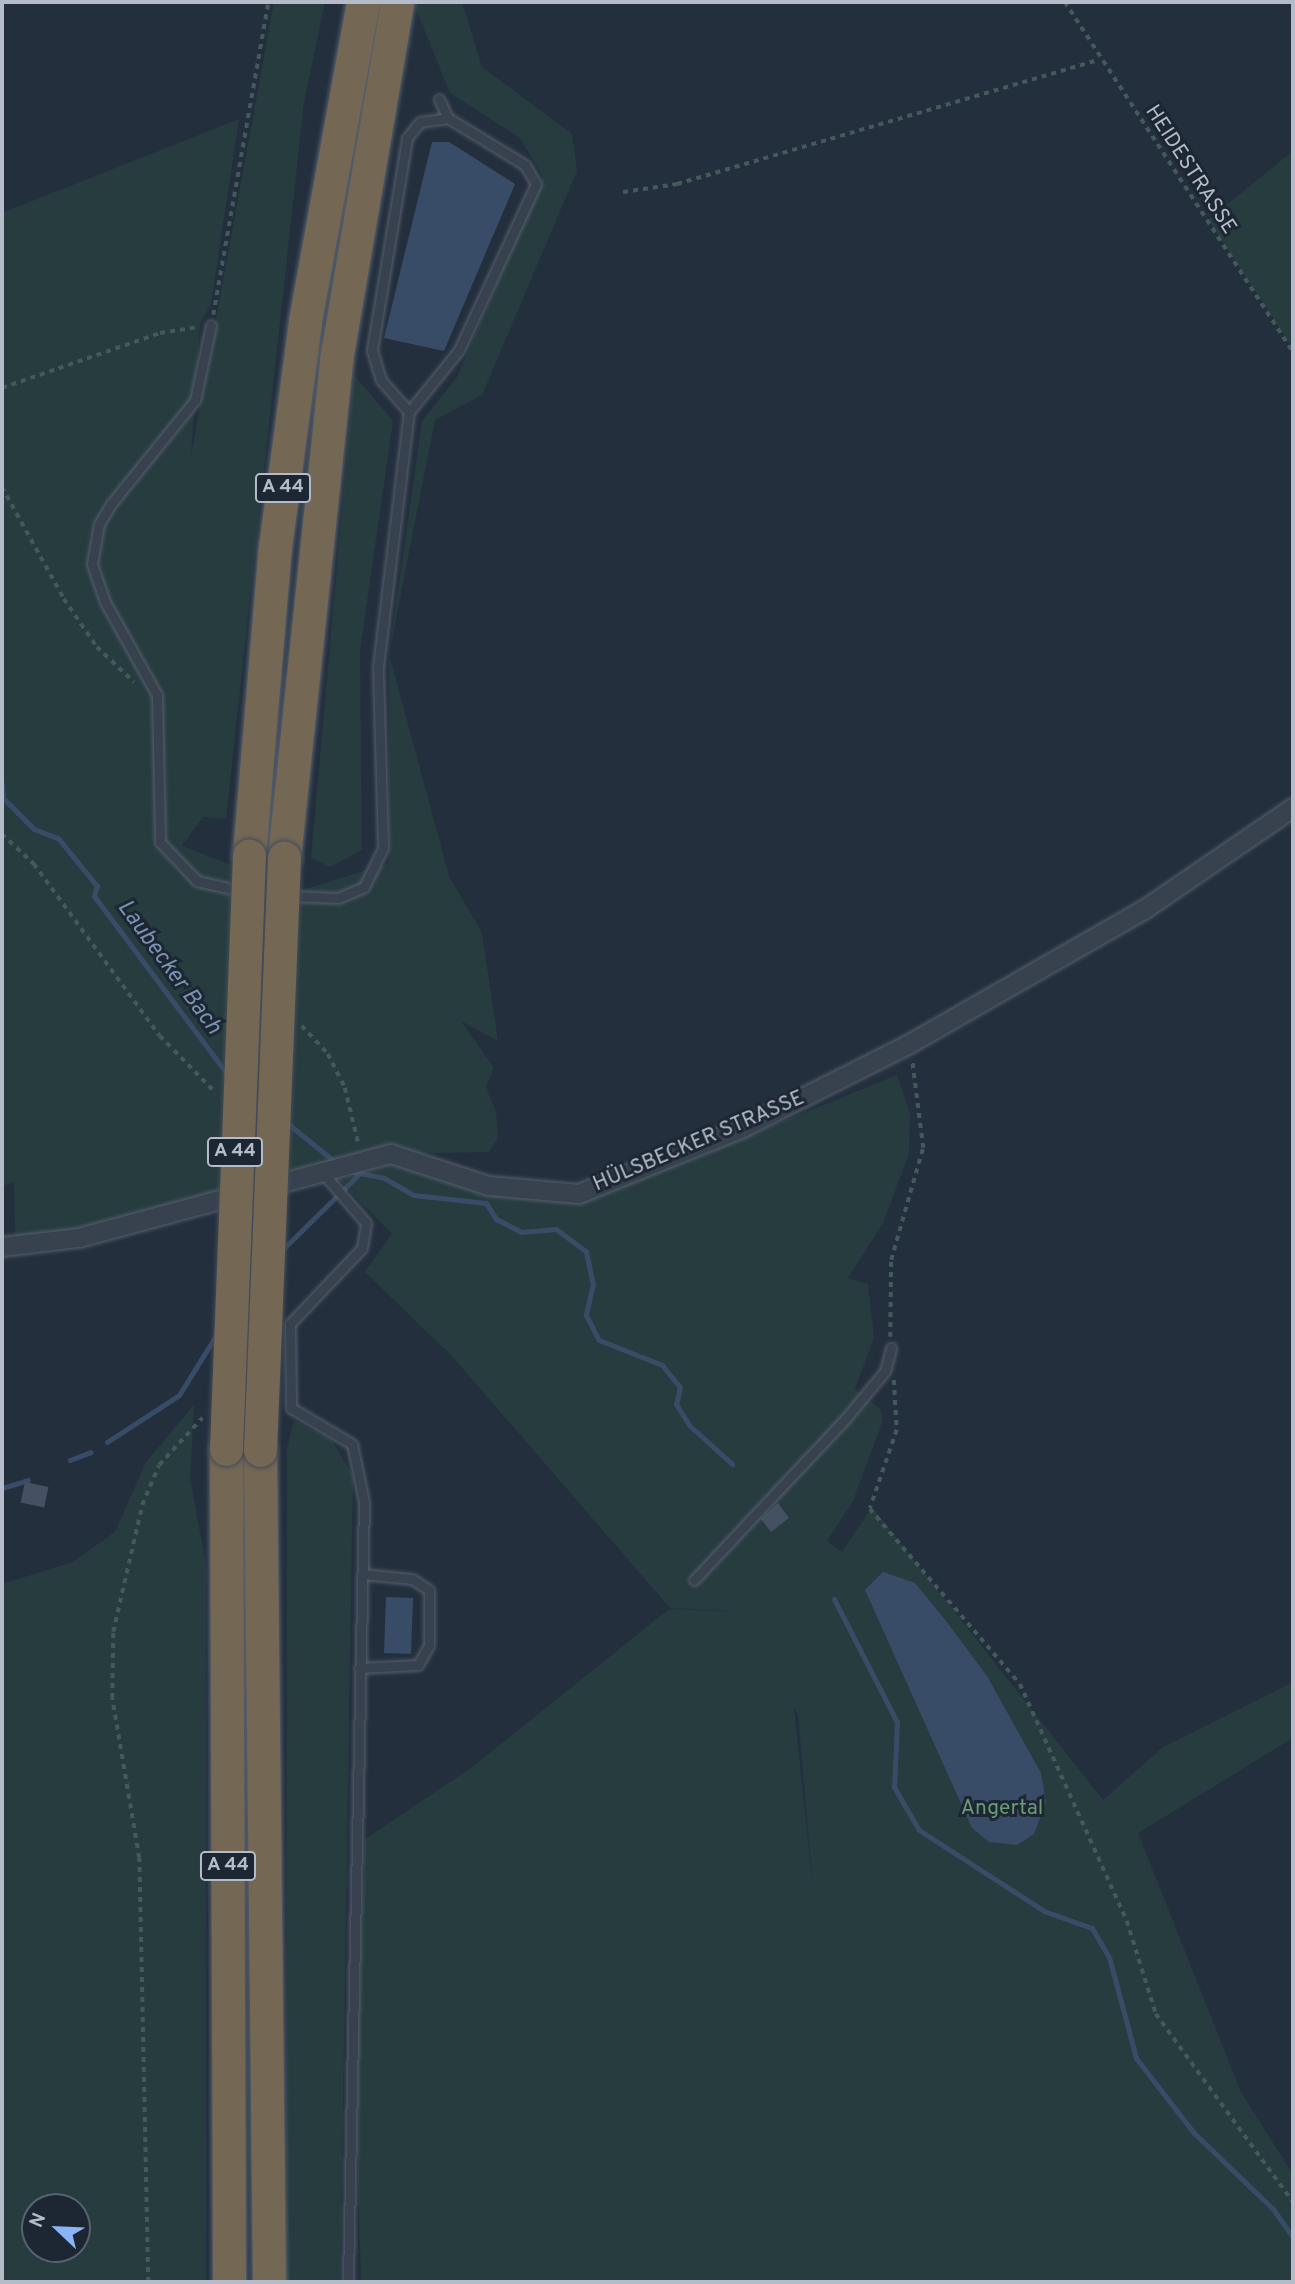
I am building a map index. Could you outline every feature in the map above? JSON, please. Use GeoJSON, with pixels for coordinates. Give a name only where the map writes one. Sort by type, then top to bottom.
{"type":"FeatureCollection","features":[{"type":"Feature","properties":{"kind":"highway","name":"A 44"},"geometry":{"type":"LineString","coordinates":[[229,2282],[226,1449],[248,855],[275,547],[305,321],[363,2]]}},
{"type":"Feature","properties":{"kind":"highway","name":"A 44"},"geometry":{"type":"LineString","coordinates":[[269,2282],[260,1450],[284,857],[336,360],[397,2]]}},
{"type":"Feature","properties":{"kind":"street","name":"HÜLSBECKER STRASSE"},"geometry":{"type":"LineString","coordinates":[[2,1247],[79,1238],[326,1178],[391,1154],[489,1186],[579,1194],[743,1128],[908,1045],[1144,910],[1293,808]]}},
{"type":"Feature","properties":{"kind":"lane"},"geometry":{"type":"LineString","coordinates":[[267,894],[338,898],[364,887],[383,848],[378,667],[408,412],[459,350],[536,184],[525,165],[448,118],[439,99]]}},
{"type":"Feature","properties":{"kind":"lane"},"geometry":{"type":"LineString","coordinates":[[408,412],[381,380],[372,350],[407,138],[420,122],[448,118]]}},
{"type":"Feature","properties":{"kind":"lane"},"geometry":{"type":"LineString","coordinates":[[211,325],[195,400],[111,504],[93,542],[96,583],[157,695],[160,842],[197,881],[256,894]]}},
{"type":"Feature","properties":{"kind":"lane"},"geometry":{"type":"LineString","coordinates":[[326,1178],[366,1223],[362,1248],[290,1324],[290,1408],[330,1426],[357,1454],[362,1573],[348,2282]]}},
{"type":"Feature","properties":{"kind":"lane"},"geometry":{"type":"LineString","coordinates":[[694,1580],[846,1418],[885,1371],[891,1348]]}},
{"type":"Feature","properties":{"kind":"lane"},"geometry":{"type":"LineString","coordinates":[[359,1668],[418,1665],[429,1645],[429,1590],[412,1579],[362,1573]]}},
{"type":"Feature","properties":{"kind":"path"},"geometry":{"type":"LineString","coordinates":[[2,388],[160,333],[211,325],[268,2]]}},
{"type":"Feature","properties":{"kind":"path","name":"HEIDESTRASSE"},"geometry":{"type":"LineString","coordinates":[[1066,2],[1098,60],[1293,352]]}},
{"type":"Feature","properties":{"kind":"path"},"geometry":{"type":"LineString","coordinates":[[623,192],[677,184],[1098,60]]}},
{"type":"Feature","properties":{"kind":"path"},"geometry":{"type":"LineString","coordinates":[[2,487],[97,646],[144,691],[157,695]]}},
{"type":"Feature","properties":{"kind":"path"},"geometry":{"type":"LineString","coordinates":[[2,834],[34,864],[160,1036],[224,1101]]}},
{"type":"Feature","properties":{"kind":"path"},"geometry":{"type":"LineString","coordinates":[[908,1045],[923,1148],[891,1260],[891,1348],[897,1430],[870,1509],[984,1634],[1020,1684],[1127,1921],[1156,2014],[1293,2202]]}},
{"type":"Feature","properties":{"kind":"path"},"geometry":{"type":"LineString","coordinates":[[148,2282],[139,1858],[112,1698],[113,1632],[146,1495],[159,1465],[206,1415]]}},
{"type":"Feature","properties":{"kind":"green space"},"geometry":{"type":"Polygon","coordinates":[[[274,2],[325,2],[304,102],[226,819],[203,817],[182,846],[300,891],[389,863],[389,654],[449,876],[482,933],[498,1041],[461,1021],[494,1068],[486,1087],[496,1111],[498,1138],[489,1152],[391,1154],[75,1235],[15,1241],[14,1182],[2,1186],[2,213],[239,119],[211,304],[200,324],[191,456],[274,2]]]}},
{"type":"Feature","properties":{"kind":"green space"},"geometry":{"type":"Polygon","coordinates":[[[413,2],[462,2],[482,67],[572,134],[577,171],[482,395],[435,420],[389,654],[422,421],[457,377],[543,176],[520,138],[450,93],[413,2]]]}},
{"type":"Feature","properties":{"kind":"green space"},"geometry":{"type":"Polygon","coordinates":[[[1293,151],[1293,348],[1208,220],[1293,151]]]}},
{"type":"Feature","properties":{"kind":"green space"},"geometry":{"type":"Polygon","coordinates":[[[354,375],[393,421],[360,651],[362,850],[330,867],[311,858],[354,375]]]}},
{"type":"Feature","properties":{"kind":"green space","name":"Angertal"},"geometry":{"type":"Polygon","coordinates":[[[897,1075],[910,1113],[909,1154],[883,1223],[848,1278],[868,1284],[874,1338],[855,1389],[880,1409],[883,1420],[853,1501],[827,1541],[842,1552],[872,1507],[1103,1800],[1163,1747],[1293,1682],[1293,1738],[1138,1833],[1241,2092],[1293,2174],[1293,2282],[361,2282],[356,2108],[365,1839],[471,1768],[669,1609],[744,1612],[670,1608],[451,1355],[365,1272],[392,1234],[339,1180],[391,1164],[491,1195],[586,1201],[897,1075]],[[794,1708],[813,1887],[798,1715],[794,1708]]]}},
{"type":"Feature","properties":{"kind":"green space"},"geometry":{"type":"Polygon","coordinates":[[[194,1405],[190,1479],[206,1564],[206,2282],[2,2282],[2,1584],[73,1562],[115,1532],[146,1462],[194,1405]]]}},
{"type":"Feature","properties":{"kind":"green space"},"geometry":{"type":"Polygon","coordinates":[[[294,1420],[332,1440],[353,1476],[340,2282],[286,2282],[287,1449],[294,1420]]]}},
{"type":"Feature","properties":{"kind":"water"},"geometry":{"type":"Polygon","coordinates":[[[432,142],[449,142],[515,184],[444,351],[384,338],[432,142]]]}},
{"type":"Feature","properties":{"kind":"water"},"geometry":{"type":"Polygon","coordinates":[[[883,1572],[915,1583],[946,1621],[987,1676],[1041,1773],[1046,1802],[1034,1834],[1017,1845],[989,1842],[972,1828],[865,1590],[883,1572]]]}},
{"type":"Feature","properties":{"kind":"water"},"geometry":{"type":"Polygon","coordinates":[[[386,1597],[413,1598],[411,1654],[384,1653],[386,1597]]]}},
{"type":"Feature","properties":{"kind":"building"},"geometry":{"type":"Polygon","coordinates":[[[25,1482],[48,1487],[44,1508],[21,1503],[25,1482]]]}},
{"type":"Feature","properties":{"kind":"building"},"geometry":{"type":"Polygon","coordinates":[[[778,1503],[789,1518],[771,1532],[761,1519],[778,1503]]]}},
{"type":"Feature","properties":{"kind":"waterway","name":"Laubecker Bach"},"geometry":{"type":"LineString","coordinates":[[2,784],[3,798],[34,829],[58,838],[97,886],[94,896],[230,1078]]}},
{"type":"Feature","properties":{"kind":"waterway","name":"Laubecker Bach"},"geometry":{"type":"LineString","coordinates":[[287,1123],[334,1161]]}},
{"type":"Feature","properties":{"kind":"waterway","name":"Laubecker Bach"},"geometry":{"type":"LineString","coordinates":[[354,1172],[384,1178],[414,1195],[486,1203],[496,1219],[521,1232],[556,1229],[586,1252],[593,1284],[586,1315],[599,1340],[662,1365],[680,1387],[676,1404],[690,1426],[732,1464]]}},
{"type":"Feature","properties":{"kind":"waterway"},"geometry":{"type":"LineString","coordinates":[[280,1252],[358,1175]]}},
{"type":"Feature","properties":{"kind":"waterway"},"geometry":{"type":"LineString","coordinates":[[107,1442],[179,1395],[217,1334]]}},
{"type":"Feature","properties":{"kind":"waterway"},"geometry":{"type":"LineString","coordinates":[[70,1460],[91,1452]]}},
{"type":"Feature","properties":{"kind":"waterway"},"geometry":{"type":"LineString","coordinates":[[2,1488],[28,1480]]}},
{"type":"Feature","properties":{"kind":"waterway","name":"Laubecker Bach"},"geometry":{"type":"LineString","coordinates":[[834,1599],[897,1722],[894,1787],[919,1830],[1044,1911],[1092,1928],[1109,1957],[1136,2058],[1194,2133],[1273,2209],[1293,2238]]}}]}
